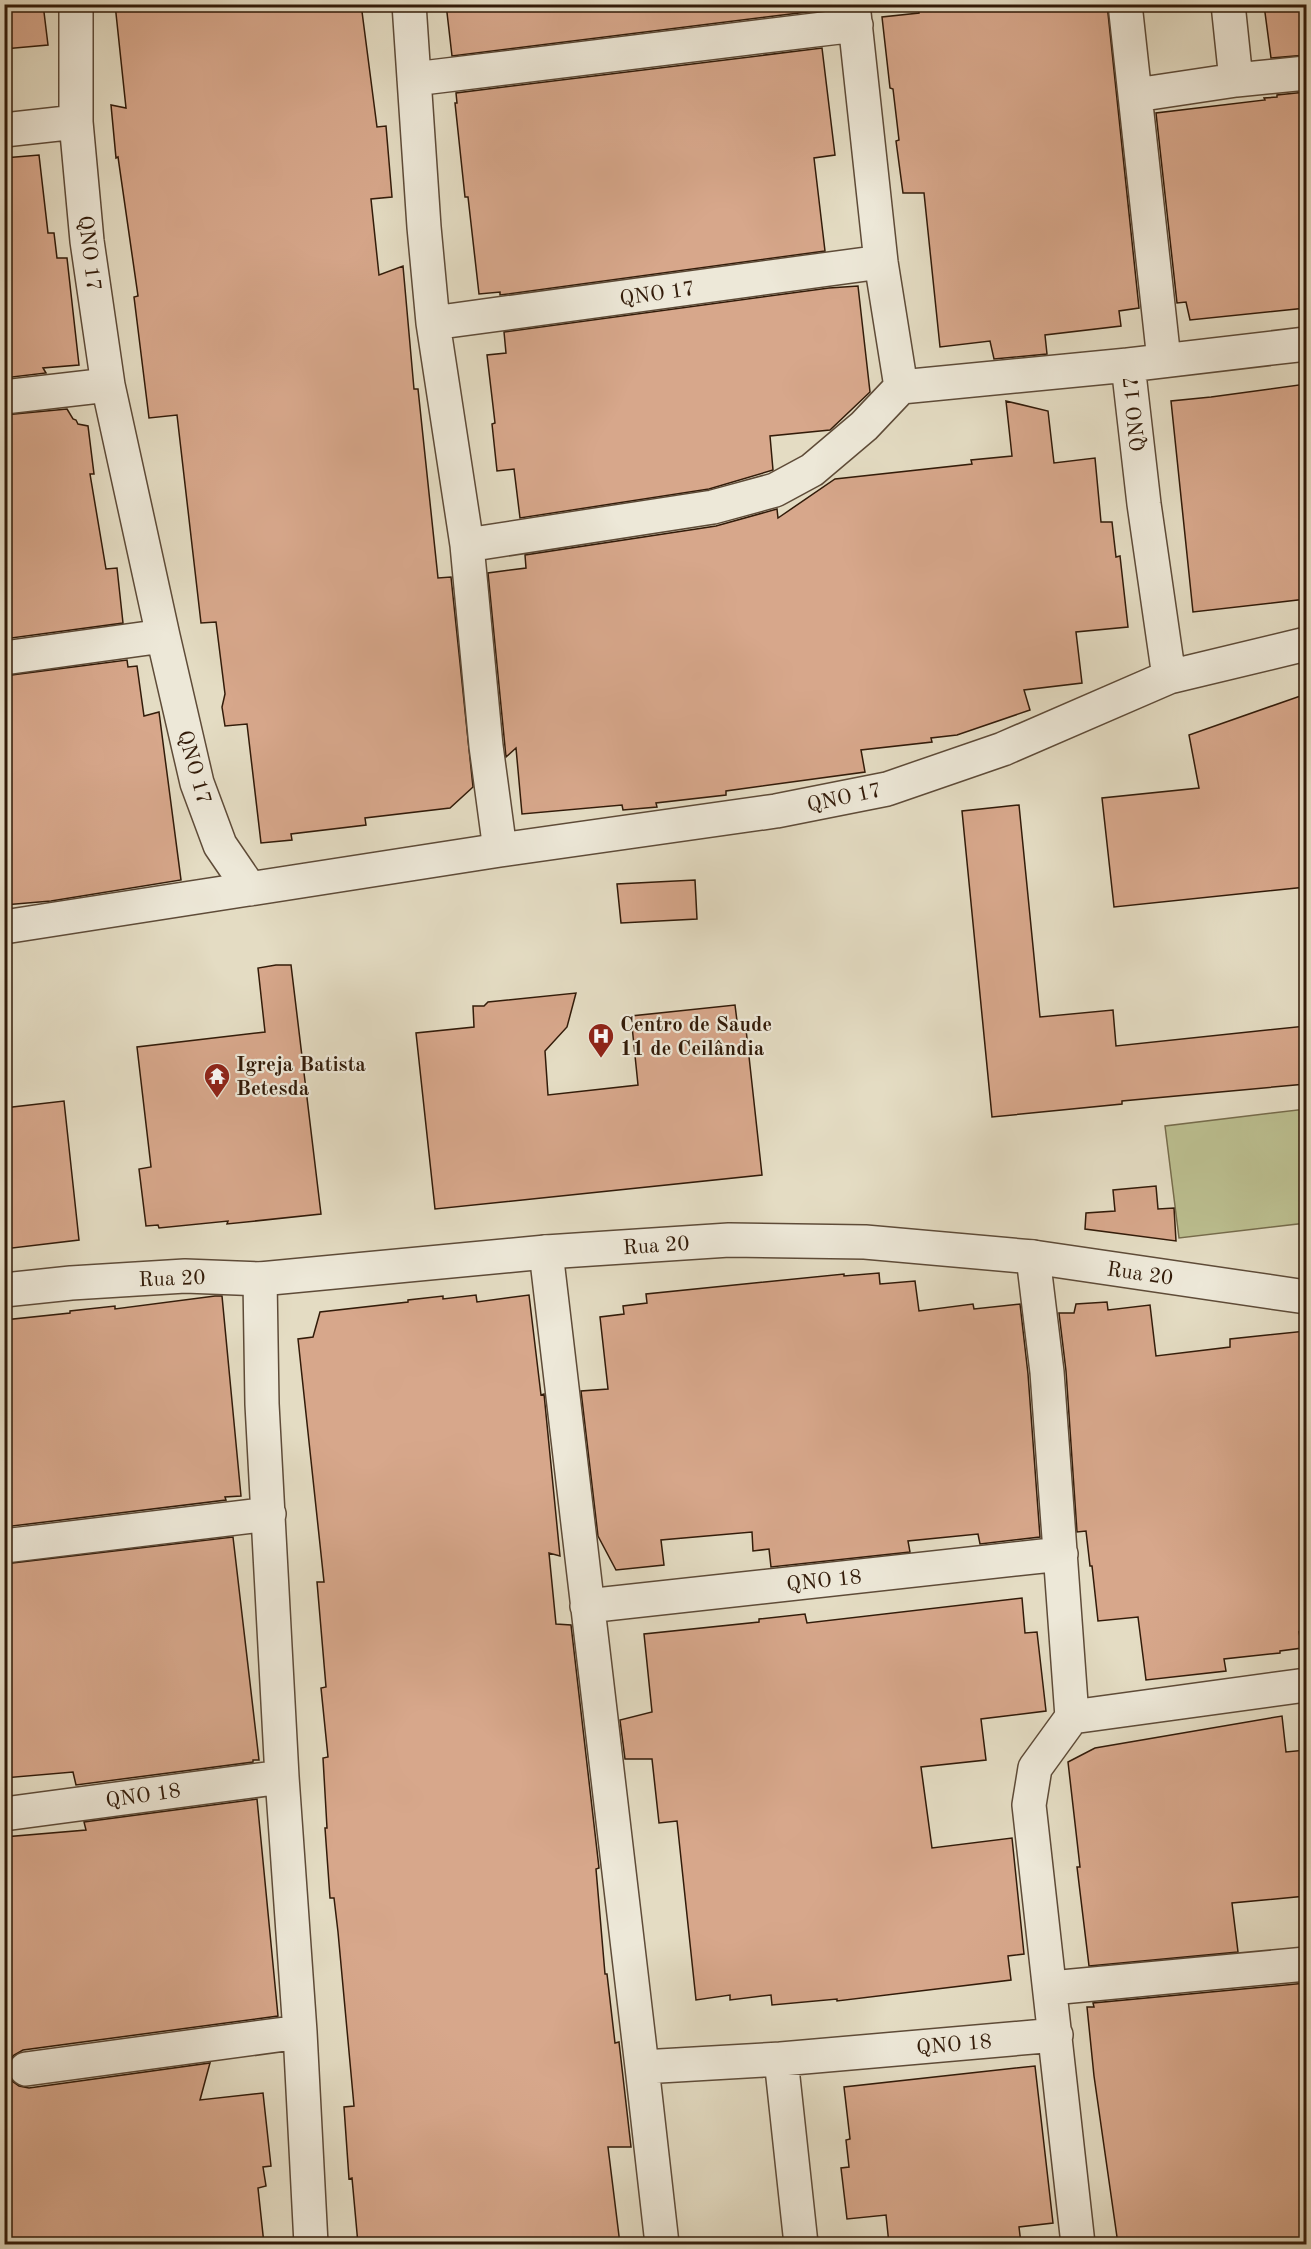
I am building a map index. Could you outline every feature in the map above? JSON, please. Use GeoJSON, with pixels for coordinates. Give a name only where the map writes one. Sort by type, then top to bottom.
{"type":"FeatureCollection","features":[{"type":"Feature","properties":{"kind":"street","name":"QNO 17"},"geometry":{"type":"LineString","coordinates":[[76,4],[76,122],[87,241],[108,385],[197,783],[220,845],[250,889]]}},
{"type":"Feature","properties":{"kind":"street"},"geometry":{"type":"LineString","coordinates":[[409,4],[433,323],[467,545],[486,746],[500,850]]}},
{"type":"Feature","properties":{"kind":"street","name":"QNO 17"},"geometry":{"type":"LineString","coordinates":[[1125,4],[1164,360]]}},
{"type":"Feature","properties":{"kind":"street"},"geometry":{"type":"LineString","coordinates":[[1228,4],[1236,80]]}},
{"type":"Feature","properties":{"kind":"street"},"geometry":{"type":"LineString","coordinates":[[414,79],[854,15],[881,262],[900,387],[864,426],[812,470],[775,490],[713,507],[467,545]]}},
{"type":"Feature","properties":{"kind":"street"},"geometry":{"type":"LineString","coordinates":[[1136,95],[1236,80],[1306,73]]}},
{"type":"Feature","properties":{"kind":"street"},"geometry":{"type":"LineString","coordinates":[[4,130],[76,122]]}},
{"type":"Feature","properties":{"kind":"street","name":"QNO 17"},"geometry":{"type":"LineString","coordinates":[[433,323],[881,262]]}},
{"type":"Feature","properties":{"kind":"street","name":"QNO 17"},"geometry":{"type":"LineString","coordinates":[[900,387],[1128,365],[1306,344]]}},
{"type":"Feature","properties":{"kind":"street","name":"QNO 17"},"geometry":{"type":"LineString","coordinates":[[1128,365],[1144,504],[1169,677]]}},
{"type":"Feature","properties":{"kind":"street"},"geometry":{"type":"LineString","coordinates":[[4,397],[108,385]]}},
{"type":"Feature","properties":{"kind":"street"},"geometry":{"type":"LineString","coordinates":[[4,658],[163,636]]}},
{"type":"Feature","properties":{"kind":"street","name":"QNO 17"},"geometry":{"type":"LineString","coordinates":[[4,927],[500,850],[776,811],[887,789],[1003,749],[1169,677],[1306,644]]}},
{"type":"Feature","properties":{"kind":"street","name":"Rua 20"},"geometry":{"type":"LineString","coordinates":[[4,1290],[71,1283],[185,1276],[260,1279],[546,1252],[729,1240],[865,1242],[1033,1257],[1306,1297]]}},
{"type":"Feature","properties":{"kind":"street"},"geometry":{"type":"LineString","coordinates":[[546,1252],[662,2244]]}},
{"type":"Feature","properties":{"kind":"street"},"geometry":{"type":"LineString","coordinates":[[1033,1257],[1047,1372],[1072,1717],[1035,1768],[1029,1805],[1078,2244]]}},
{"type":"Feature","properties":{"kind":"street"},"geometry":{"type":"LineString","coordinates":[[260,1279],[262,1404],[311,2244]]}},
{"type":"Feature","properties":{"kind":"street"},"geometry":{"type":"LineString","coordinates":[[4,1546],[269,1514]]}},
{"type":"Feature","properties":{"kind":"street","name":"QNO 18"},"geometry":{"type":"LineString","coordinates":[[587,1606],[1061,1554]]}},
{"type":"Feature","properties":{"kind":"street"},"geometry":{"type":"LineString","coordinates":[[1072,1717],[1306,1685]]}},
{"type":"Feature","properties":{"kind":"street","name":"QNO 18"},"geometry":{"type":"LineString","coordinates":[[4,1814],[282,1776]]}},
{"type":"Feature","properties":{"kind":"street"},"geometry":{"type":"LineString","coordinates":[[1051,1988],[1306,1964]]}},
{"type":"Feature","properties":{"kind":"street"},"geometry":{"type":"LineString","coordinates":[[26,2069],[300,2032]]}},
{"type":"Feature","properties":{"kind":"street","name":"QNO 18"},"geometry":{"type":"LineString","coordinates":[[642,2067],[781,2059],[1056,2035]]}},
{"type":"Feature","properties":{"kind":"street"},"geometry":{"type":"LineString","coordinates":[[781,2059],[801,2244]]}},
{"type":"Feature","properties":{"kind":"green space"},"geometry":{"type":"Polygon","coordinates":[[[1306,1109],[1306,1223],[1179,1238],[1165,1126],[1306,1109]]]}},
{"type":"Feature","properties":{"kind":"building"},"geometry":{"type":"Polygon","coordinates":[[[4,4],[43,4],[48,45],[4,49],[4,4]]]}},
{"type":"Feature","properties":{"kind":"building"},"geometry":{"type":"Polygon","coordinates":[[[115,4],[361,4],[377,127],[386,126],[392,197],[371,199],[379,275],[403,266],[414,389],[418,389],[438,578],[451,577],[473,787],[450,808],[365,818],[366,825],[291,834],[292,840],[261,843],[247,724],[225,726],[222,707],[225,694],[216,622],[201,623],[177,415],[149,418],[134,297],[138,296],[118,157],[116,158],[111,105],[126,108],[115,4]]]}},
{"type":"Feature","properties":{"kind":"building"},"geometry":{"type":"Polygon","coordinates":[[[446,4],[813,4],[815,11],[452,56],[446,4]]]}},
{"type":"Feature","properties":{"kind":"building"},"geometry":{"type":"Polygon","coordinates":[[[918,4],[1107,4],[1139,308],[1119,311],[1121,326],[1045,335],[1047,354],[994,359],[990,341],[940,347],[924,193],[903,193],[896,141],[899,140],[893,89],[890,88],[882,17],[919,13],[918,4]]]}},
{"type":"Feature","properties":{"kind":"building"},"geometry":{"type":"Polygon","coordinates":[[[1264,5],[1306,5],[1306,55],[1271,58],[1264,5]]]}},
{"type":"Feature","properties":{"kind":"building"},"geometry":{"type":"Polygon","coordinates":[[[822,48],[835,155],[814,158],[825,251],[500,295],[500,292],[479,294],[468,197],[465,197],[455,103],[457,103],[456,93],[822,48]]]}},
{"type":"Feature","properties":{"kind":"building"},"geometry":{"type":"Polygon","coordinates":[[[1306,92],[1306,308],[1190,320],[1186,302],[1177,303],[1156,113],[1265,100],[1264,98],[1277,97],[1277,95],[1306,92]]]}},
{"type":"Feature","properties":{"kind":"building"},"geometry":{"type":"Polygon","coordinates":[[[39,155],[48,233],[54,233],[57,258],[67,258],[79,365],[43,368],[46,373],[4,378],[4,158],[39,155]]]}},
{"type":"Feature","properties":{"kind":"building"},"geometry":{"type":"Polygon","coordinates":[[[858,286],[870,392],[830,430],[770,436],[773,470],[709,489],[520,518],[514,469],[497,471],[492,424],[495,423],[487,355],[506,353],[504,332],[858,286]]]}},
{"type":"Feature","properties":{"kind":"building"},"geometry":{"type":"Polygon","coordinates":[[[1306,384],[1306,599],[1193,612],[1171,401],[1306,384]]]}},
{"type":"Feature","properties":{"kind":"building"},"geometry":{"type":"Polygon","coordinates":[[[1006,401],[1048,411],[1054,463],[1095,458],[1101,522],[1112,522],[1116,557],[1120,556],[1128,627],[1076,632],[1082,683],[1024,690],[1030,710],[957,735],[931,738],[932,742],[861,750],[865,772],[726,791],[726,795],[656,803],[657,807],[623,810],[622,805],[522,814],[516,748],[506,757],[488,573],[526,568],[525,555],[716,526],[777,509],[778,518],[835,479],[972,464],[971,460],[1012,456],[1006,401]]]}},
{"type":"Feature","properties":{"kind":"building"},"geometry":{"type":"Polygon","coordinates":[[[67,409],[78,424],[88,426],[94,474],[90,474],[106,569],[117,568],[123,623],[4,639],[4,415],[67,409]]]}},
{"type":"Feature","properties":{"kind":"building"},"geometry":{"type":"Polygon","coordinates":[[[127,660],[128,667],[137,666],[144,716],[159,712],[181,880],[51,901],[4,905],[4,770],[10,769],[4,715],[4,676],[127,660]]]}},
{"type":"Feature","properties":{"kind":"building"},"geometry":{"type":"Polygon","coordinates":[[[1306,694],[1306,887],[1114,907],[1102,798],[1199,788],[1189,735],[1306,694]]]}},
{"type":"Feature","properties":{"kind":"building"},"geometry":{"type":"Polygon","coordinates":[[[1019,805],[1040,1017],[1113,1010],[1116,1046],[1306,1026],[1306,1084],[1122,1101],[1122,1104],[992,1117],[962,811],[1019,805]]]}},
{"type":"Feature","properties":{"kind":"building"},"geometry":{"type":"Polygon","coordinates":[[[695,880],[697,919],[621,923],[617,884],[695,880]]]}},
{"type":"Feature","properties":{"kind":"building"},"geometry":{"type":"Polygon","coordinates":[[[291,965],[321,1214],[227,1224],[228,1221],[159,1228],[158,1225],[146,1226],[139,1169],[151,1167],[137,1047],[265,1032],[258,968],[291,965]]]}},
{"type":"Feature","properties":{"kind":"building"},"geometry":{"type":"Polygon","coordinates":[[[576,993],[567,1027],[545,1051],[548,1095],[638,1085],[631,1016],[735,1005],[737,1021],[745,1020],[762,1175],[435,1209],[416,1033],[474,1027],[473,1006],[484,1006],[488,1002],[576,993]]]}},
{"type":"Feature","properties":{"kind":"building"},"geometry":{"type":"Polygon","coordinates":[[[64,1101],[79,1240],[4,1249],[4,1108],[64,1101]]]}},
{"type":"Feature","properties":{"kind":"building"},"geometry":{"type":"Polygon","coordinates":[[[1156,1186],[1158,1209],[1174,1208],[1176,1241],[1085,1229],[1086,1213],[1115,1211],[1113,1190],[1156,1186]]]}},
{"type":"Feature","properties":{"kind":"building"},"geometry":{"type":"Polygon","coordinates":[[[879,1273],[880,1284],[915,1281],[919,1311],[973,1304],[974,1309],[1020,1304],[1028,1374],[1040,1537],[980,1544],[978,1534],[908,1541],[910,1552],[771,1567],[769,1549],[753,1551],[752,1532],[661,1540],[664,1565],[616,1570],[598,1536],[581,1391],[608,1389],[600,1317],[624,1314],[623,1306],[647,1303],[646,1294],[844,1274],[844,1276],[879,1273]]]}},
{"type":"Feature","properties":{"kind":"building"},"geometry":{"type":"Polygon","coordinates":[[[476,1295],[477,1302],[529,1295],[541,1395],[544,1394],[560,1556],[549,1553],[556,1624],[571,1625],[599,1868],[596,1869],[605,1974],[607,1974],[615,2043],[619,2042],[631,2147],[608,2147],[620,2244],[358,2244],[352,2178],[349,2179],[344,2107],[354,2106],[338,1932],[334,1898],[330,1898],[325,1828],[327,1828],[323,1758],[328,1757],[321,1688],[326,1687],[317,1582],[324,1582],[298,1339],[313,1337],[320,1312],[443,1296],[443,1299],[476,1295]]]}},
{"type":"Feature","properties":{"kind":"building"},"geometry":{"type":"Polygon","coordinates":[[[222,1296],[241,1496],[225,1497],[226,1500],[4,1527],[4,1320],[222,1296]]]}},
{"type":"Feature","properties":{"kind":"building"},"geometry":{"type":"Polygon","coordinates":[[[1107,1302],[1108,1310],[1150,1305],[1156,1356],[1230,1347],[1230,1339],[1306,1331],[1306,1631],[1299,1632],[1302,1648],[1280,1651],[1280,1653],[1224,1659],[1226,1671],[1146,1680],[1138,1617],[1098,1621],[1086,1531],[1077,1532],[1066,1371],[1059,1313],[1074,1313],[1076,1304],[1107,1302]]]}},
{"type":"Feature","properties":{"kind":"building"},"geometry":{"type":"Polygon","coordinates":[[[233,1537],[259,1760],[76,1785],[73,1772],[4,1778],[4,1564],[233,1537]]]}},
{"type":"Feature","properties":{"kind":"building"},"geometry":{"type":"Polygon","coordinates":[[[1022,1598],[1025,1633],[1037,1632],[1046,1711],[981,1719],[986,1760],[921,1767],[932,1848],[1012,1838],[1024,1954],[1008,1956],[1011,1980],[837,2001],[837,1999],[772,2005],[771,1995],[730,2000],[730,1995],[696,2000],[677,1821],[659,1823],[652,1759],[625,1759],[620,1720],[652,1712],[644,1634],[759,1622],[759,1619],[805,1614],[807,1623],[1022,1598]]]}},
{"type":"Feature","properties":{"kind":"building"},"geometry":{"type":"Polygon","coordinates":[[[1282,1716],[1286,1752],[1306,1750],[1306,1896],[1232,1903],[1238,1952],[1089,1966],[1068,1762],[1095,1748],[1282,1716]]]}},
{"type":"Feature","properties":{"kind":"building"},"geometry":{"type":"Polygon","coordinates":[[[257,1799],[278,2016],[23,2050],[9,2061],[7,2071],[12,2081],[19,2086],[29,2088],[210,2063],[200,2100],[263,2093],[271,2166],[263,2167],[266,2186],[258,2188],[264,2244],[4,2244],[4,1837],[86,1830],[84,1822],[257,1799]]]}},
{"type":"Feature","properties":{"kind":"building"},"geometry":{"type":"Polygon","coordinates":[[[1306,1983],[1306,2244],[1118,2244],[1094,2076],[1087,2007],[1094,2007],[1093,2003],[1306,1983]]]}},
{"type":"Feature","properties":{"kind":"building"},"geometry":{"type":"Polygon","coordinates":[[[1035,2066],[1053,2223],[1019,2227],[1021,2244],[889,2244],[886,2215],[847,2219],[841,2168],[849,2167],[846,2140],[850,2139],[844,2087],[1035,2066]]]}},
{"type":"Feature","properties":{"kind":"place","name":"Centro de Saude 11 de Ceilândia"},"geometry":{"type":"Point","coordinates":[601,1059]}},
{"type":"Feature","properties":{"kind":"place","name":"Igreja Batista Betesda"},"geometry":{"type":"Point","coordinates":[217,1099]}}]}
